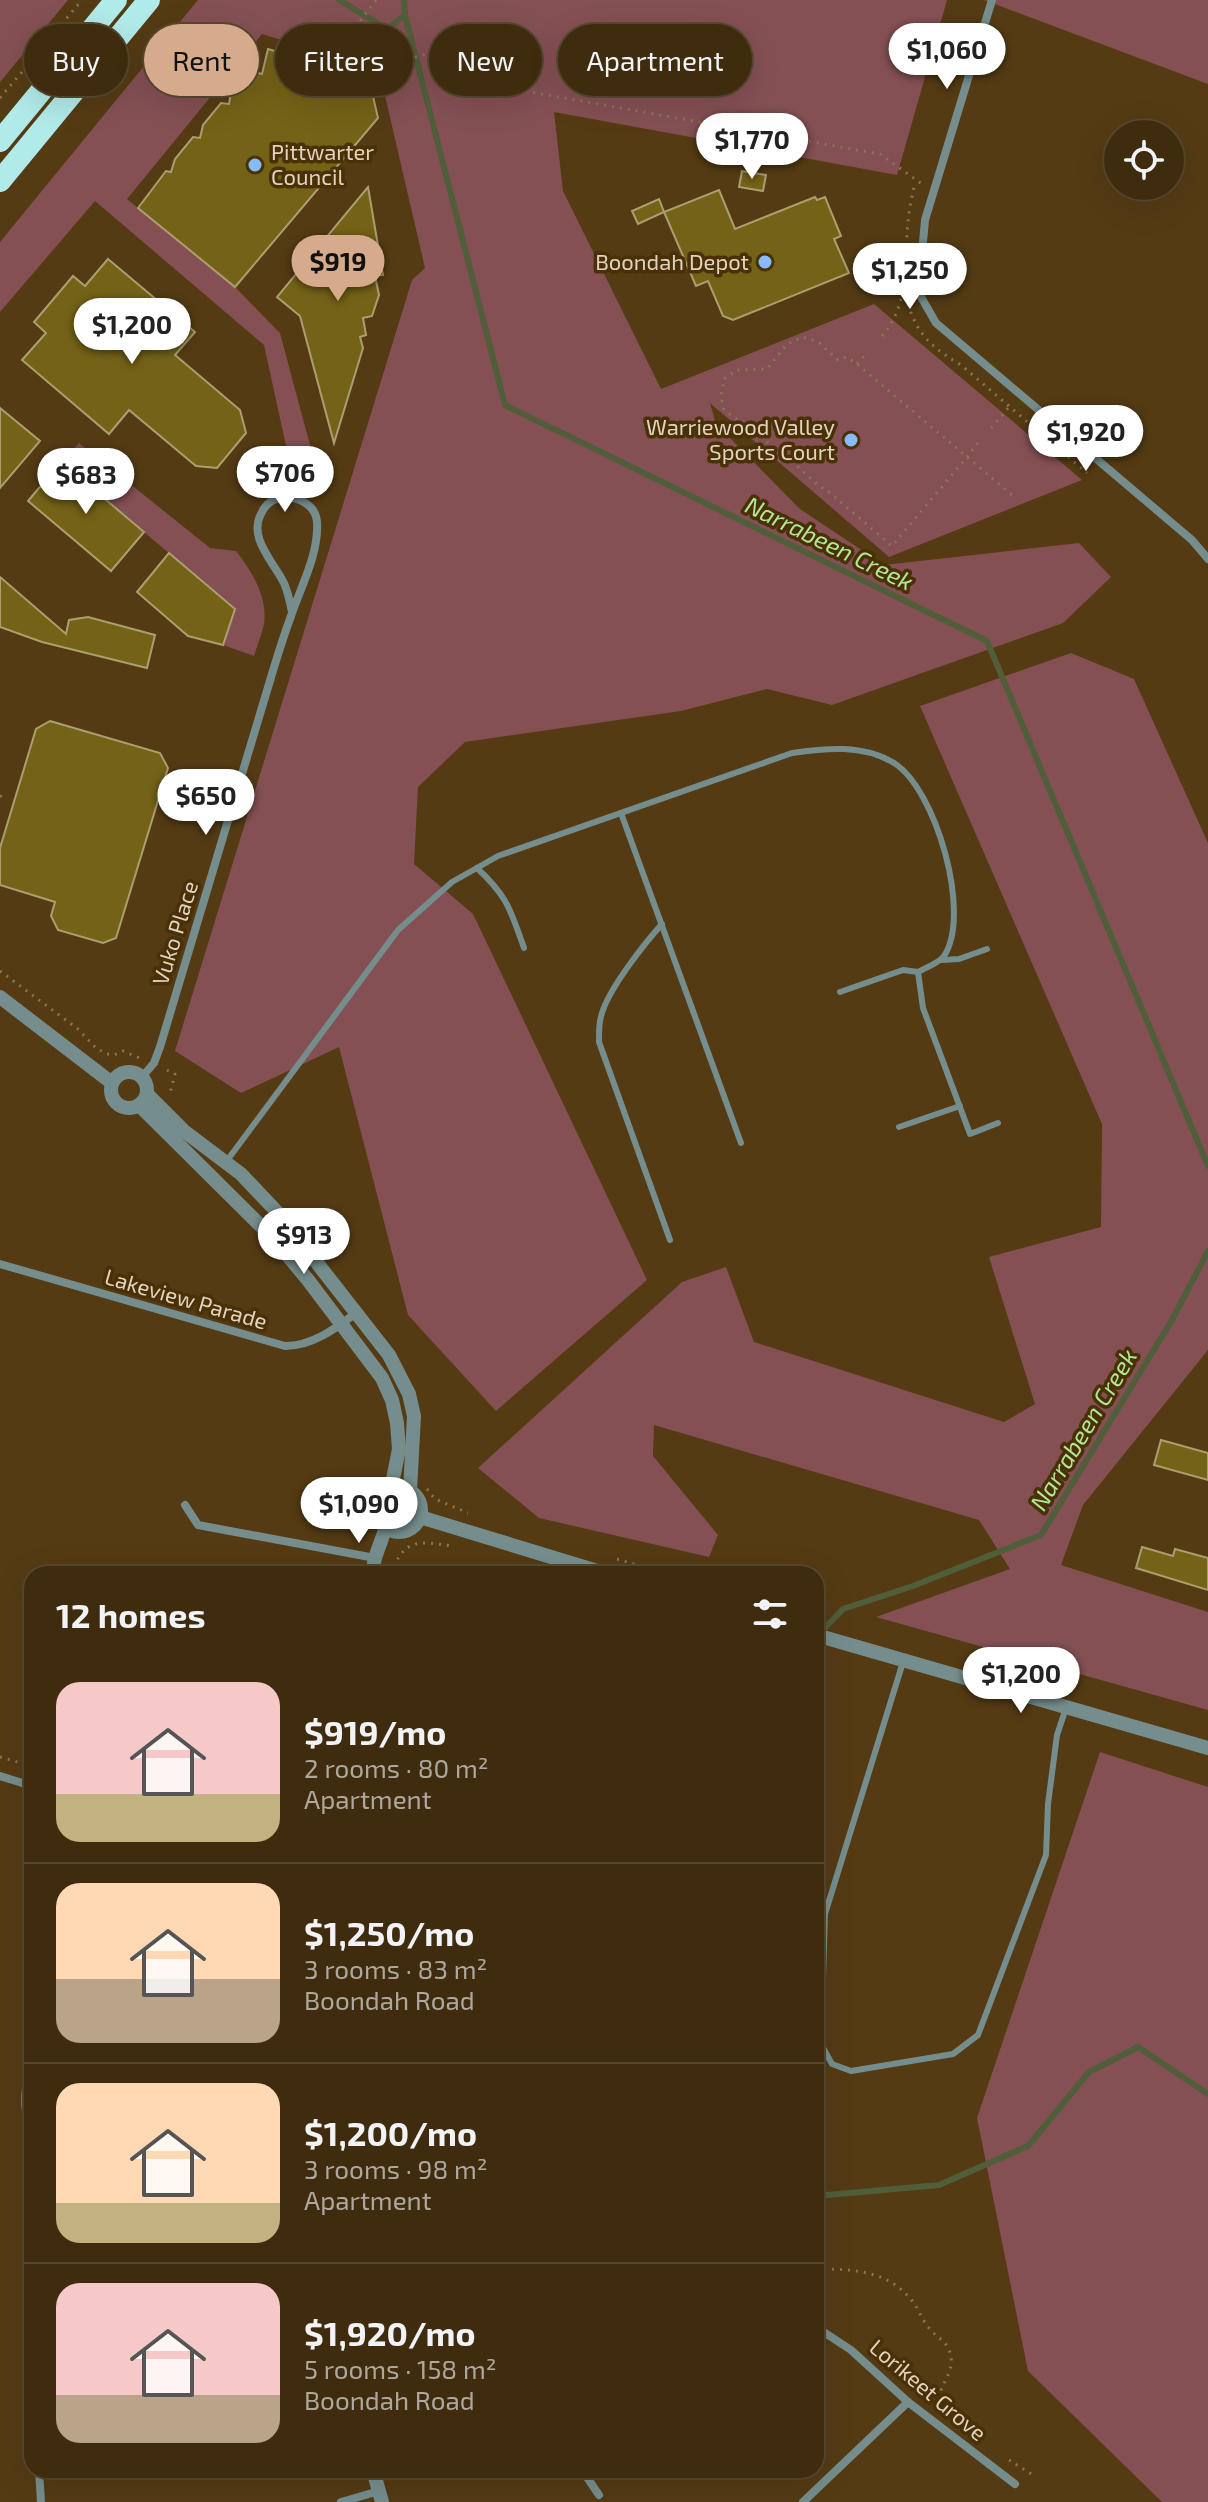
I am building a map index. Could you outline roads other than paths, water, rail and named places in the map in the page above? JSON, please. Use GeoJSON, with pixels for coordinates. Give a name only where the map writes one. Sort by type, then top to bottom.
{"type":"FeatureCollection","features":[{"type":"Feature","properties":{"kind":"highway"},"geometry":{"type":"LineString","coordinates":[[0,141],[116,0]]}},
{"type":"Feature","properties":{"kind":"highway"},"geometry":{"type":"LineString","coordinates":[[0,181],[149,0]]}},
{"type":"Feature","properties":{"kind":"street"},"geometry":{"type":"LineString","coordinates":[[992,0],[925,220],[921,297],[936,323],[1192,540],[1208,559]]}},
{"type":"Feature","properties":{"kind":"street","name":"Vuko Place"},"geometry":{"type":"LineString","coordinates":[[142,1077],[154,1063],[160,1047],[314,546],[315,513],[299,500],[279,498],[269,502],[263,510],[257,526],[258,537],[282,579],[292,612]]}},
{"type":"Feature","properties":{"kind":"street"},"geometry":{"type":"LineString","coordinates":[[0,997],[112,1083]]}},
{"type":"Feature","properties":{"kind":"street"},"geometry":{"type":"LineString","coordinates":[[134,1072],[146,1083],[143,1100],[132,1108],[117,1104],[112,1098],[112,1083],[117,1076],[134,1072]]}},
{"type":"Feature","properties":{"kind":"street"},"geometry":{"type":"LineString","coordinates":[[143,1100],[241,1174],[278,1213],[389,1355],[409,1394],[414,1426],[410,1490]]}},
{"type":"Feature","properties":{"kind":"street"},"geometry":{"type":"LineString","coordinates":[[143,1100],[274,1239],[382,1378],[396,1411],[399,1449],[391,1489],[381,1498],[377,1510],[381,1523],[386,1527],[392,1531],[406,1531],[420,1517],[420,1502],[410,1490],[391,1489]]}},
{"type":"Feature","properties":{"kind":"street","name":"Lakeview Parade"},"geometry":{"type":"LineString","coordinates":[[0,1264],[285,1346],[297,1346],[316,1339],[356,1313]]}},
{"type":"Feature","properties":{"kind":"street"},"geometry":{"type":"LineString","coordinates":[[185,1505],[198,1525],[375,1558]]}},
{"type":"Feature","properties":{"kind":"street"},"geometry":{"type":"LineString","coordinates":[[420,1517],[581,1566]]}},
{"type":"Feature","properties":{"kind":"street"},"geometry":{"type":"LineString","coordinates":[[374,1566],[386,1527]]}},
{"type":"Feature","properties":{"kind":"street"},"geometry":{"type":"LineString","coordinates":[[824,1637],[1208,1748]]}},
{"type":"Feature","properties":{"kind":"street"},"geometry":{"type":"LineString","coordinates":[[0,1776],[24,1784]]}},
{"type":"Feature","properties":{"kind":"street","name":"Lorikeet Grove"},"geometry":{"type":"LineString","coordinates":[[824,2332],[851,2350],[908,2402],[1015,2484]]}},
{"type":"Feature","properties":{"kind":"street"},"geometry":{"type":"LineString","coordinates":[[803,2502],[908,2402]]}},
{"type":"Feature","properties":{"kind":"street"},"geometry":{"type":"LineString","coordinates":[[40,2478],[41,2502]]}},
{"type":"Feature","properties":{"kind":"street"},"geometry":{"type":"LineString","coordinates":[[587,2478],[599,2495]]}},
{"type":"Feature","properties":{"kind":"street"},"geometry":{"type":"LineString","coordinates":[[341,2502],[381,2497]]}},
{"type":"Feature","properties":{"kind":"lane"},"geometry":{"type":"LineString","coordinates":[[226,1162],[398,930],[452,882],[498,856],[792,753],[828,748],[860,750],[894,763],[912,779],[931,815],[948,859],[954,895],[953,923],[942,960]]}},
{"type":"Feature","properties":{"kind":"lane"},"geometry":{"type":"LineString","coordinates":[[621,813],[741,1143]]}},
{"type":"Feature","properties":{"kind":"lane"},"geometry":{"type":"LineString","coordinates":[[477,868],[497,886],[507,902],[524,948]]}},
{"type":"Feature","properties":{"kind":"lane"},"geometry":{"type":"LineString","coordinates":[[662,924],[645,943],[603,1007],[599,1042],[670,1240]]}},
{"type":"Feature","properties":{"kind":"lane"},"geometry":{"type":"LineString","coordinates":[[840,992],[903,970],[918,972],[942,960],[959,959],[987,949]]}},
{"type":"Feature","properties":{"kind":"lane"},"geometry":{"type":"LineString","coordinates":[[918,972],[923,1008],[970,1134],[998,1123]]}},
{"type":"Feature","properties":{"kind":"lane"},"geometry":{"type":"LineString","coordinates":[[899,1127],[960,1106]]}},
{"type":"Feature","properties":{"kind":"lane"},"geometry":{"type":"LineString","coordinates":[[824,1946],[825,1914],[903,1660]]}},
{"type":"Feature","properties":{"kind":"lane"},"geometry":{"type":"LineString","coordinates":[[824,2049],[832,2064],[851,2071],[953,2054],[978,2035],[1046,1855],[1055,1749],[1066,1708]]}},
{"type":"Feature","properties":{"kind":"waterway","name":"Narrabeen Creek"},"geometry":{"type":"LineString","coordinates":[[339,0],[387,29],[405,15]]}},
{"type":"Feature","properties":{"kind":"waterway","name":"Narrabeen Creek"},"geometry":{"type":"LineString","coordinates":[[404,0],[405,15],[505,405],[987,641],[1208,1166]]}},
{"type":"Feature","properties":{"kind":"waterway","name":"Narrabeen Creek"},"geometry":{"type":"LineString","coordinates":[[824,1629],[843,1609],[913,1586],[1041,1535],[1172,1320],[1208,1251]]}},
{"type":"Feature","properties":{"kind":"waterway","name":"Narrabeen Creek"},"geometry":{"type":"LineString","coordinates":[[824,2195],[939,2185],[1028,2146],[1089,2072],[1138,2047],[1208,2094]]}},
{"type":"Feature","properties":{"kind":"place","name":"Pittwarter Council"},"geometry":{"type":"Point","coordinates":[255,165]}},
{"type":"Feature","properties":{"kind":"place","name":"Boondah Depot"},"geometry":{"type":"Point","coordinates":[765,262]}},
{"type":"Feature","properties":{"kind":"place","name":"Warriewood Valley Sports Court"},"geometry":{"type":"Point","coordinates":[851,440]}}]}
